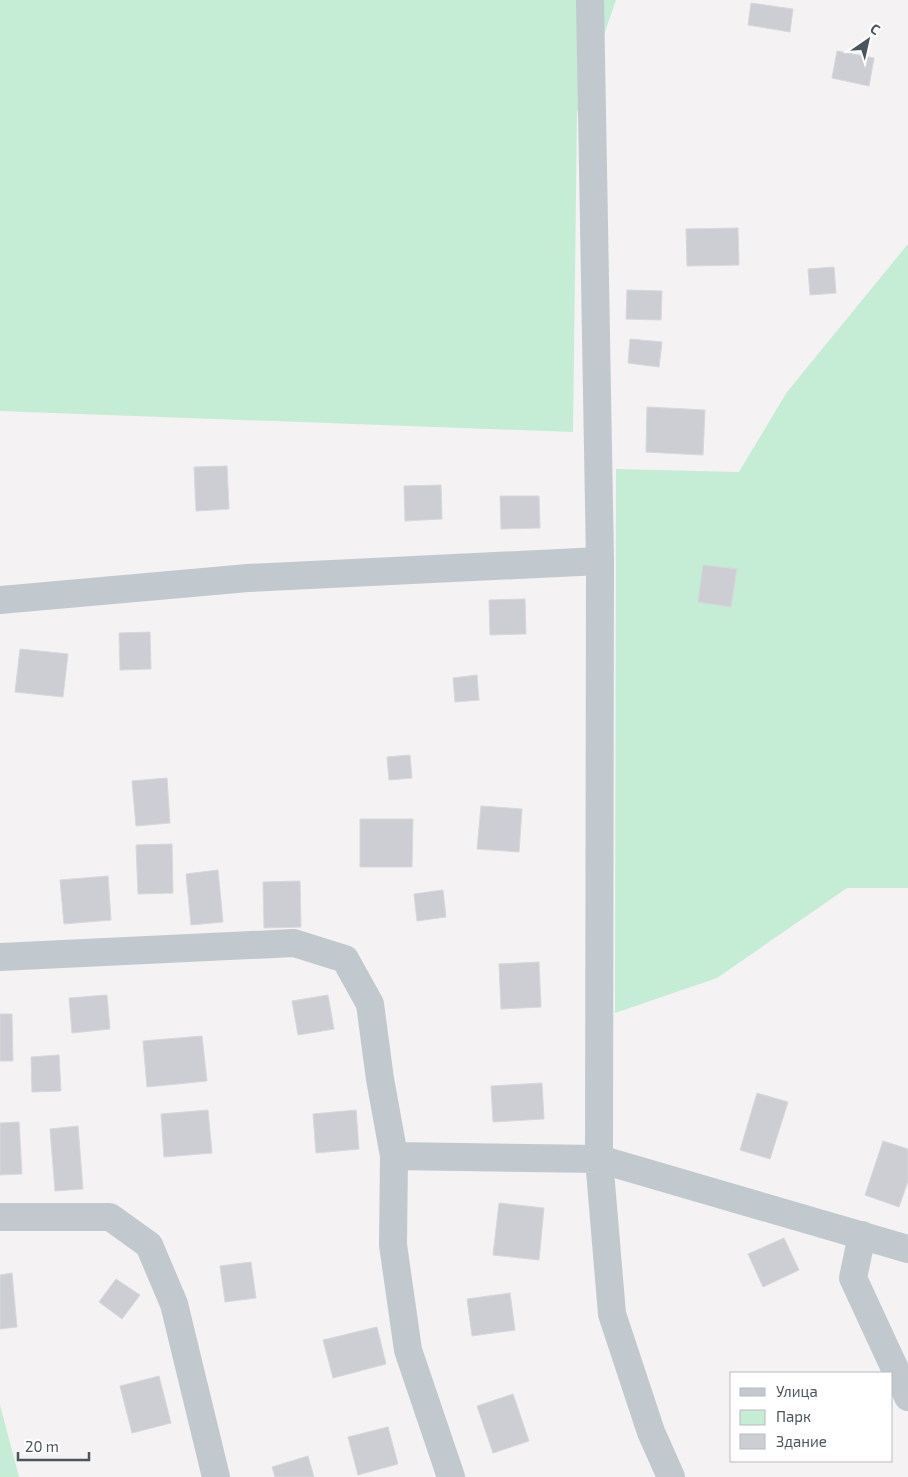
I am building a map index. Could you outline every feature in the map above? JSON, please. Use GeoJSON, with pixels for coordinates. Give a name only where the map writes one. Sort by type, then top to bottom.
{"type":"FeatureCollection","features":[{"type":"Feature","properties":{"kind":"street"},"geometry":{"type":"LineString","coordinates":[[590,0],[600,562],[599,1159],[612,1314],[651,1432],[671,1477]]}},
{"type":"Feature","properties":{"kind":"street"},"geometry":{"type":"LineString","coordinates":[[0,600],[248,578],[600,562]]}},
{"type":"Feature","properties":{"kind":"street"},"geometry":{"type":"LineString","coordinates":[[0,957],[294,943],[345,959],[370,1004],[380,1079],[394,1156],[393,1245],[408,1350],[450,1477]]}},
{"type":"Feature","properties":{"kind":"street"},"geometry":{"type":"LineString","coordinates":[[394,1156],[599,1159],[908,1249]]}},
{"type":"Feature","properties":{"kind":"street"},"geometry":{"type":"LineString","coordinates":[[0,1218],[110,1217],[149,1245],[174,1304],[216,1477]]}},
{"type":"Feature","properties":{"kind":"street"},"geometry":{"type":"LineString","coordinates":[[862,1235],[852,1278],[908,1397]]}},
{"type":"Feature","properties":{"kind":"green space"},"geometry":{"type":"Polygon","coordinates":[[[0,0],[616,0],[577,113],[573,432],[0,411],[0,0]]]}},
{"type":"Feature","properties":{"kind":"green space"},"geometry":{"type":"Polygon","coordinates":[[[908,244],[908,888],[847,888],[717,978],[615,1013],[616,469],[739,472],[787,392],[908,244]]]}},
{"type":"Feature","properties":{"kind":"green space"},"geometry":{"type":"Polygon","coordinates":[[[0,1405],[19,1477],[0,1477],[0,1405]]]}},
{"type":"Feature","properties":{"kind":"building"},"geometry":{"type":"Polygon","coordinates":[[[751,3],[793,9],[790,32],[748,25],[751,3]]]}},
{"type":"Feature","properties":{"kind":"building"},"geometry":{"type":"Polygon","coordinates":[[[837,51],[874,58],[869,86],[832,78],[837,51]]]}},
{"type":"Feature","properties":{"kind":"building"},"geometry":{"type":"Polygon","coordinates":[[[738,228],[739,265],[687,266],[686,229],[738,228]]]}},
{"type":"Feature","properties":{"kind":"building"},"geometry":{"type":"Polygon","coordinates":[[[834,267],[836,293],[810,295],[808,269],[834,267]]]}},
{"type":"Feature","properties":{"kind":"building"},"geometry":{"type":"Polygon","coordinates":[[[627,290],[662,291],[661,320],[626,319],[627,290]]]}},
{"type":"Feature","properties":{"kind":"building"},"geometry":{"type":"Polygon","coordinates":[[[630,339],[662,342],[659,367],[628,363],[630,339]]]}},
{"type":"Feature","properties":{"kind":"building"},"geometry":{"type":"Polygon","coordinates":[[[647,407],[705,410],[703,455],[646,452],[647,407]]]}},
{"type":"Feature","properties":{"kind":"building"},"geometry":{"type":"Polygon","coordinates":[[[227,466],[229,509],[196,511],[194,467],[227,466]]]}},
{"type":"Feature","properties":{"kind":"building"},"geometry":{"type":"Polygon","coordinates":[[[441,485],[442,519],[405,521],[404,486],[441,485]]]}},
{"type":"Feature","properties":{"kind":"building"},"geometry":{"type":"Polygon","coordinates":[[[500,496],[539,496],[540,528],[501,529],[500,496]]]}},
{"type":"Feature","properties":{"kind":"building"},"geometry":{"type":"Polygon","coordinates":[[[703,565],[737,569],[731,607],[698,602],[703,565]]]}},
{"type":"Feature","properties":{"kind":"building"},"geometry":{"type":"Polygon","coordinates":[[[525,599],[526,634],[490,635],[489,600],[525,599]]]}},
{"type":"Feature","properties":{"kind":"building"},"geometry":{"type":"Polygon","coordinates":[[[150,632],[151,669],[120,670],[119,633],[150,632]]]}},
{"type":"Feature","properties":{"kind":"building"},"geometry":{"type":"Polygon","coordinates":[[[20,649],[68,654],[63,697],[15,692],[20,649]]]}},
{"type":"Feature","properties":{"kind":"building"},"geometry":{"type":"Polygon","coordinates":[[[477,675],[479,700],[455,702],[453,678],[477,675]]]}},
{"type":"Feature","properties":{"kind":"building"},"geometry":{"type":"Polygon","coordinates":[[[410,755],[412,778],[389,780],[387,757],[410,755]]]}},
{"type":"Feature","properties":{"kind":"building"},"geometry":{"type":"Polygon","coordinates":[[[167,778],[170,823],[136,826],[132,781],[167,778]]]}},
{"type":"Feature","properties":{"kind":"building"},"geometry":{"type":"Polygon","coordinates":[[[481,806],[522,809],[519,852],[477,849],[481,806]]]}},
{"type":"Feature","properties":{"kind":"building"},"geometry":{"type":"Polygon","coordinates":[[[360,819],[413,819],[412,867],[360,867],[360,819]]]}},
{"type":"Feature","properties":{"kind":"building"},"geometry":{"type":"Polygon","coordinates":[[[172,844],[173,893],[138,894],[136,845],[172,844]]]}},
{"type":"Feature","properties":{"kind":"building"},"geometry":{"type":"Polygon","coordinates":[[[218,870],[223,922],[191,925],[186,874],[218,870]]]}},
{"type":"Feature","properties":{"kind":"building"},"geometry":{"type":"Polygon","coordinates":[[[108,876],[111,920],[64,924],[60,880],[108,876]]]}},
{"type":"Feature","properties":{"kind":"building"},"geometry":{"type":"Polygon","coordinates":[[[300,881],[301,927],[264,928],[263,882],[300,881]]]}},
{"type":"Feature","properties":{"kind":"building"},"geometry":{"type":"Polygon","coordinates":[[[443,890],[446,917],[417,921],[414,894],[443,890]]]}},
{"type":"Feature","properties":{"kind":"building"},"geometry":{"type":"Polygon","coordinates":[[[539,962],[541,1007],[501,1009],[499,964],[539,962]]]}},
{"type":"Feature","properties":{"kind":"building"},"geometry":{"type":"Polygon","coordinates":[[[107,995],[110,1029],[72,1033],[69,998],[107,995]]]}},
{"type":"Feature","properties":{"kind":"building"},"geometry":{"type":"Polygon","coordinates":[[[328,995],[334,1029],[298,1035],[292,1001],[328,995]]]}},
{"type":"Feature","properties":{"kind":"building"},"geometry":{"type":"Polygon","coordinates":[[[0,1014],[12,1014],[13,1061],[0,1061],[0,1014]]]}},
{"type":"Feature","properties":{"kind":"building"},"geometry":{"type":"Polygon","coordinates":[[[202,1036],[207,1081],[147,1087],[143,1041],[202,1036]]]}},
{"type":"Feature","properties":{"kind":"building"},"geometry":{"type":"Polygon","coordinates":[[[59,1055],[61,1091],[32,1092],[31,1057],[59,1055]]]}},
{"type":"Feature","properties":{"kind":"building"},"geometry":{"type":"Polygon","coordinates":[[[542,1083],[544,1119],[493,1122],[491,1086],[542,1083]]]}},
{"type":"Feature","properties":{"kind":"building"},"geometry":{"type":"Polygon","coordinates":[[[757,1093],[788,1102],[770,1159],[740,1150],[757,1093]]]}},
{"type":"Feature","properties":{"kind":"building"},"geometry":{"type":"Polygon","coordinates":[[[208,1110],[212,1153],[164,1157],[161,1114],[208,1110]]]}},
{"type":"Feature","properties":{"kind":"building"},"geometry":{"type":"Polygon","coordinates":[[[356,1110],[359,1149],[316,1153],[313,1114],[356,1110]]]}},
{"type":"Feature","properties":{"kind":"building"},"geometry":{"type":"Polygon","coordinates":[[[19,1122],[22,1174],[0,1175],[0,1123],[19,1122]]]}},
{"type":"Feature","properties":{"kind":"building"},"geometry":{"type":"Polygon","coordinates":[[[78,1126],[83,1189],[55,1191],[50,1129],[78,1126]]]}},
{"type":"Feature","properties":{"kind":"building"},"geometry":{"type":"Polygon","coordinates":[[[883,1141],[908,1149],[908,1181],[899,1207],[865,1195],[883,1141]]]}},
{"type":"Feature","properties":{"kind":"building"},"geometry":{"type":"Polygon","coordinates":[[[499,1203],[544,1208],[539,1260],[493,1255],[499,1203]]]}},
{"type":"Feature","properties":{"kind":"building"},"geometry":{"type":"Polygon","coordinates":[[[784,1238],[799,1270],[763,1287],[748,1254],[784,1238]]]}},
{"type":"Feature","properties":{"kind":"building"},"geometry":{"type":"Polygon","coordinates":[[[251,1262],[256,1298],[225,1302],[220,1266],[251,1262]]]}},
{"type":"Feature","properties":{"kind":"building"},"geometry":{"type":"Polygon","coordinates":[[[12,1273],[17,1327],[0,1329],[0,1275],[12,1273]]]}},
{"type":"Feature","properties":{"kind":"building"},"geometry":{"type":"Polygon","coordinates":[[[116,1279],[140,1295],[122,1319],[99,1302],[116,1279]]]}},
{"type":"Feature","properties":{"kind":"building"},"geometry":{"type":"Polygon","coordinates":[[[510,1293],[515,1330],[472,1336],[467,1299],[510,1293]]]}},
{"type":"Feature","properties":{"kind":"building"},"geometry":{"type":"Polygon","coordinates":[[[377,1327],[386,1364],[333,1378],[323,1340],[377,1327]]]}},
{"type":"Feature","properties":{"kind":"building"},"geometry":{"type":"Polygon","coordinates":[[[159,1376],[171,1423],[132,1433],[120,1386],[159,1376]]]}},
{"type":"Feature","properties":{"kind":"building"},"geometry":{"type":"Polygon","coordinates":[[[513,1394],[529,1441],[493,1453],[477,1406],[513,1394]]]}},
{"type":"Feature","properties":{"kind":"building"},"geometry":{"type":"Polygon","coordinates":[[[388,1427],[398,1464],[358,1475],[348,1437],[388,1427]]]}},
{"type":"Feature","properties":{"kind":"building"},"geometry":{"type":"Polygon","coordinates":[[[308,1456],[314,1477],[275,1477],[272,1467],[308,1456]]]}}]}
